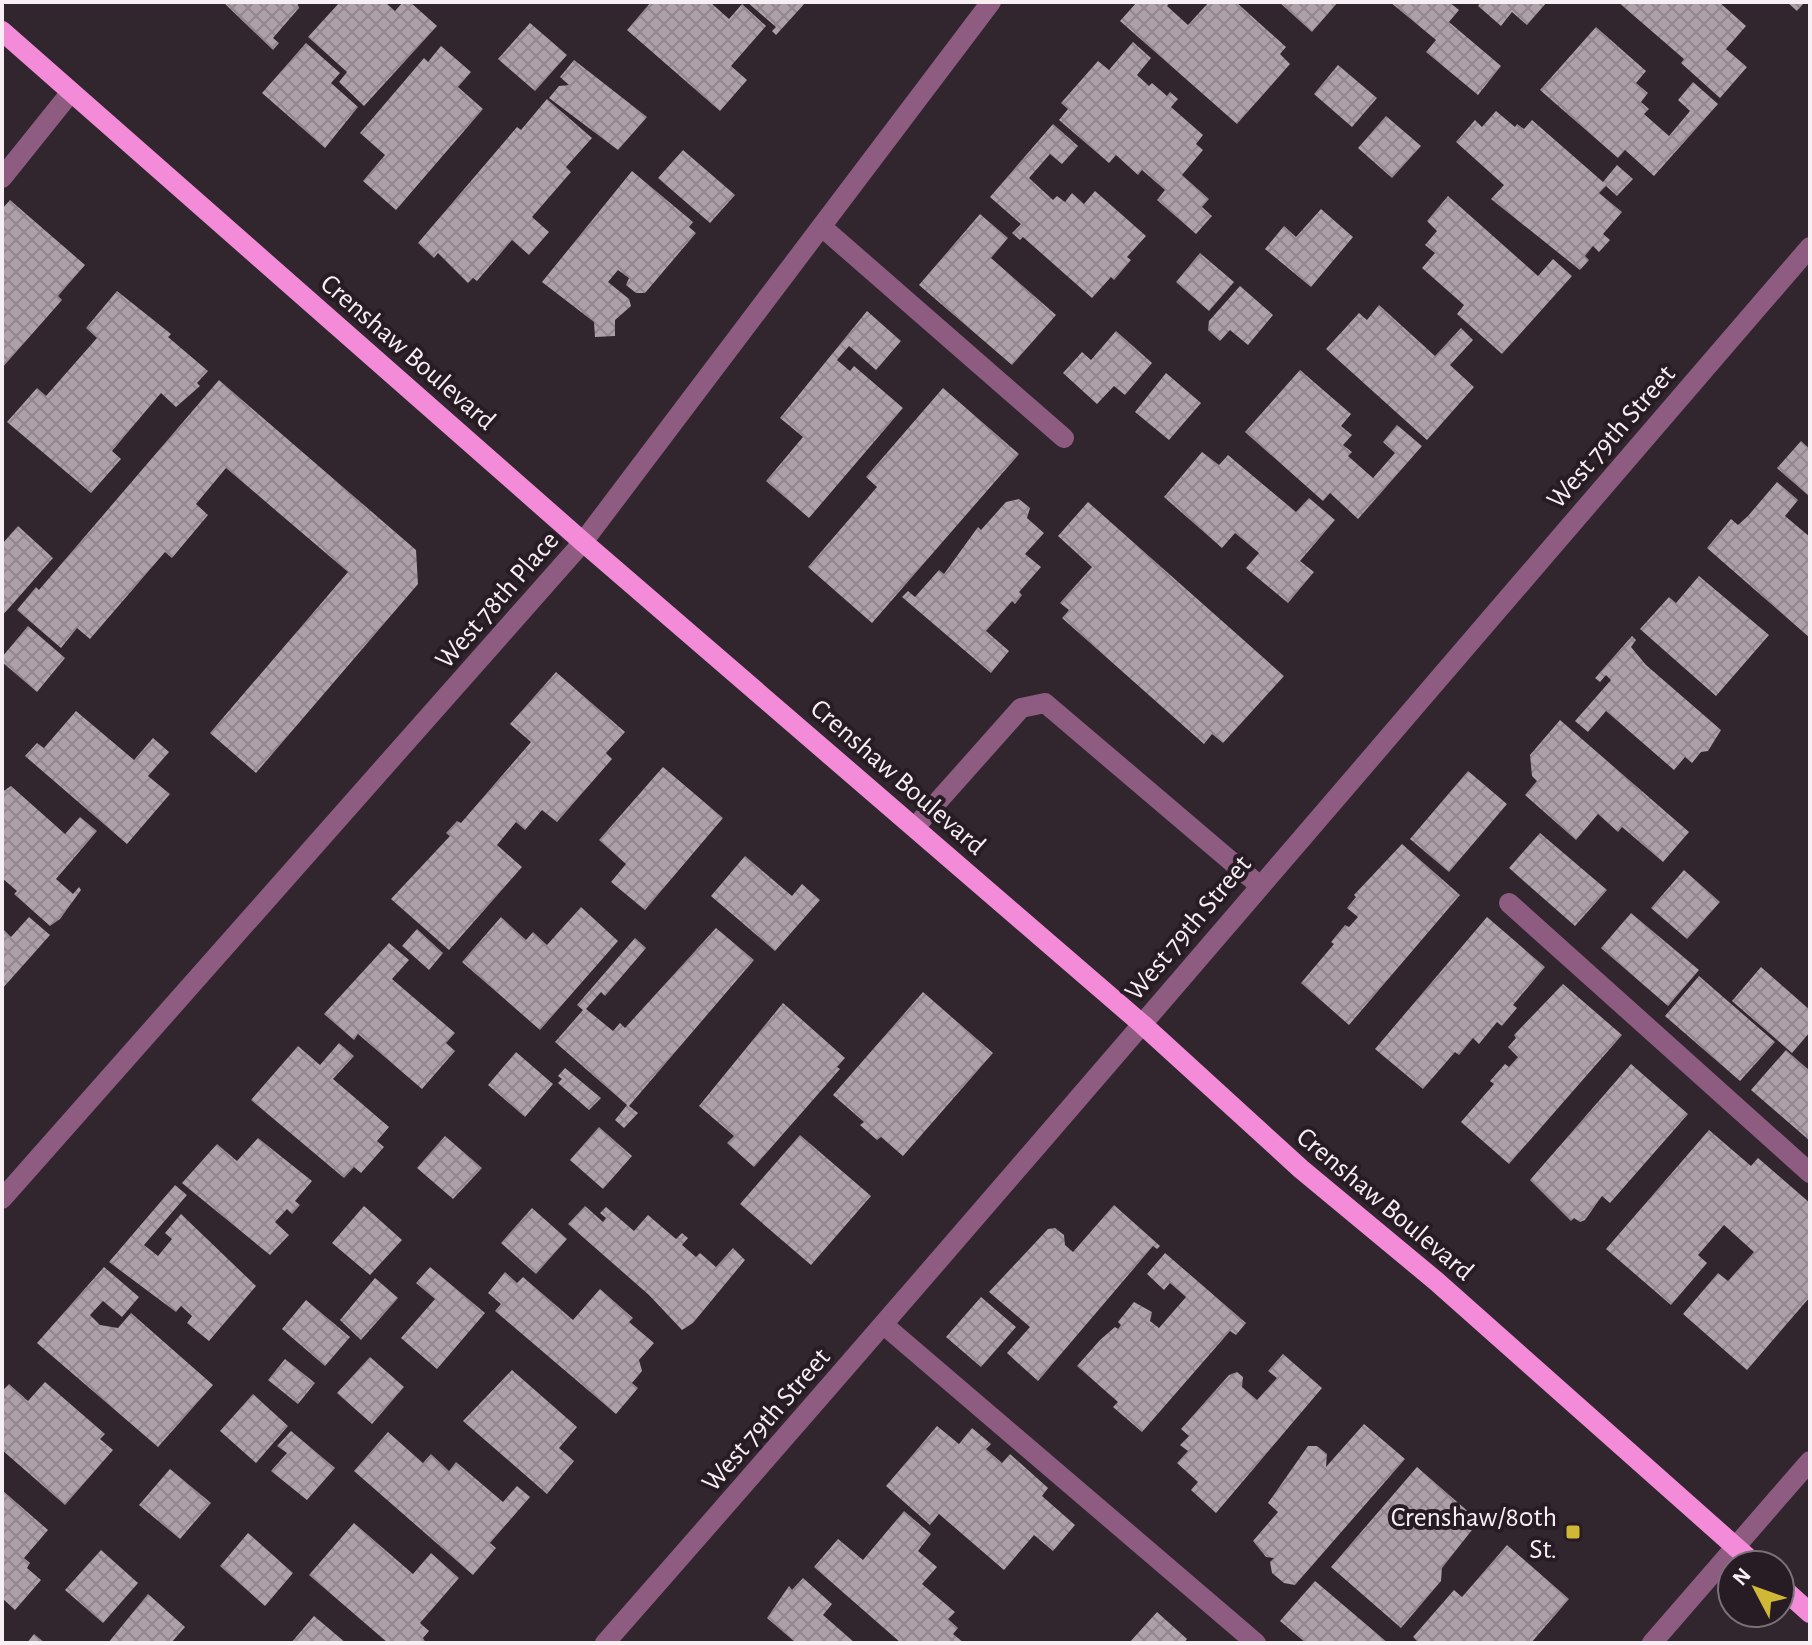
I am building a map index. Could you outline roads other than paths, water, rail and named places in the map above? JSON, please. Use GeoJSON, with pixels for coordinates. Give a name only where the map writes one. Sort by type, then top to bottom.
{"type":"FeatureCollection","features":[{"type":"Feature","properties":{"kind":"main road","name":"Crenshaw Boulevard"},"geometry":{"type":"LineString","coordinates":[[2,31],[583,542],[916,826],[1142,1024],[1301,1169],[1436,1281],[1738,1549]]}},
{"type":"Feature","properties":{"kind":"street","name":"West 78th Place"},"geometry":{"type":"LineString","coordinates":[[2,1199],[583,542],[991,2]]}},
{"type":"Feature","properties":{"kind":"street"},"geometry":{"type":"LineString","coordinates":[[2,178],[71,92]]}},
{"type":"Feature","properties":{"kind":"street"},"geometry":{"type":"LineString","coordinates":[[822,227],[1064,438]]}},
{"type":"Feature","properties":{"kind":"street","name":"West 79th Street"},"geometry":{"type":"LineString","coordinates":[[605,1643],[884,1325],[1810,247]]}},
{"type":"Feature","properties":{"kind":"street"},"geometry":{"type":"LineString","coordinates":[[916,826],[1021,708],[1045,703],[1259,885]]}},
{"type":"Feature","properties":{"kind":"street"},"geometry":{"type":"LineString","coordinates":[[1509,903],[1810,1173]]}},
{"type":"Feature","properties":{"kind":"street"},"geometry":{"type":"LineString","coordinates":[[884,1325],[1256,1643]]}},
{"type":"Feature","properties":{"kind":"street"},"geometry":{"type":"LineString","coordinates":[[1652,1643],[1810,1461]]}},
{"type":"Feature","properties":{"kind":"place","name":"Crenshaw/80th St."},"geometry":{"type":"Point","coordinates":[1573,1532]}}]}
